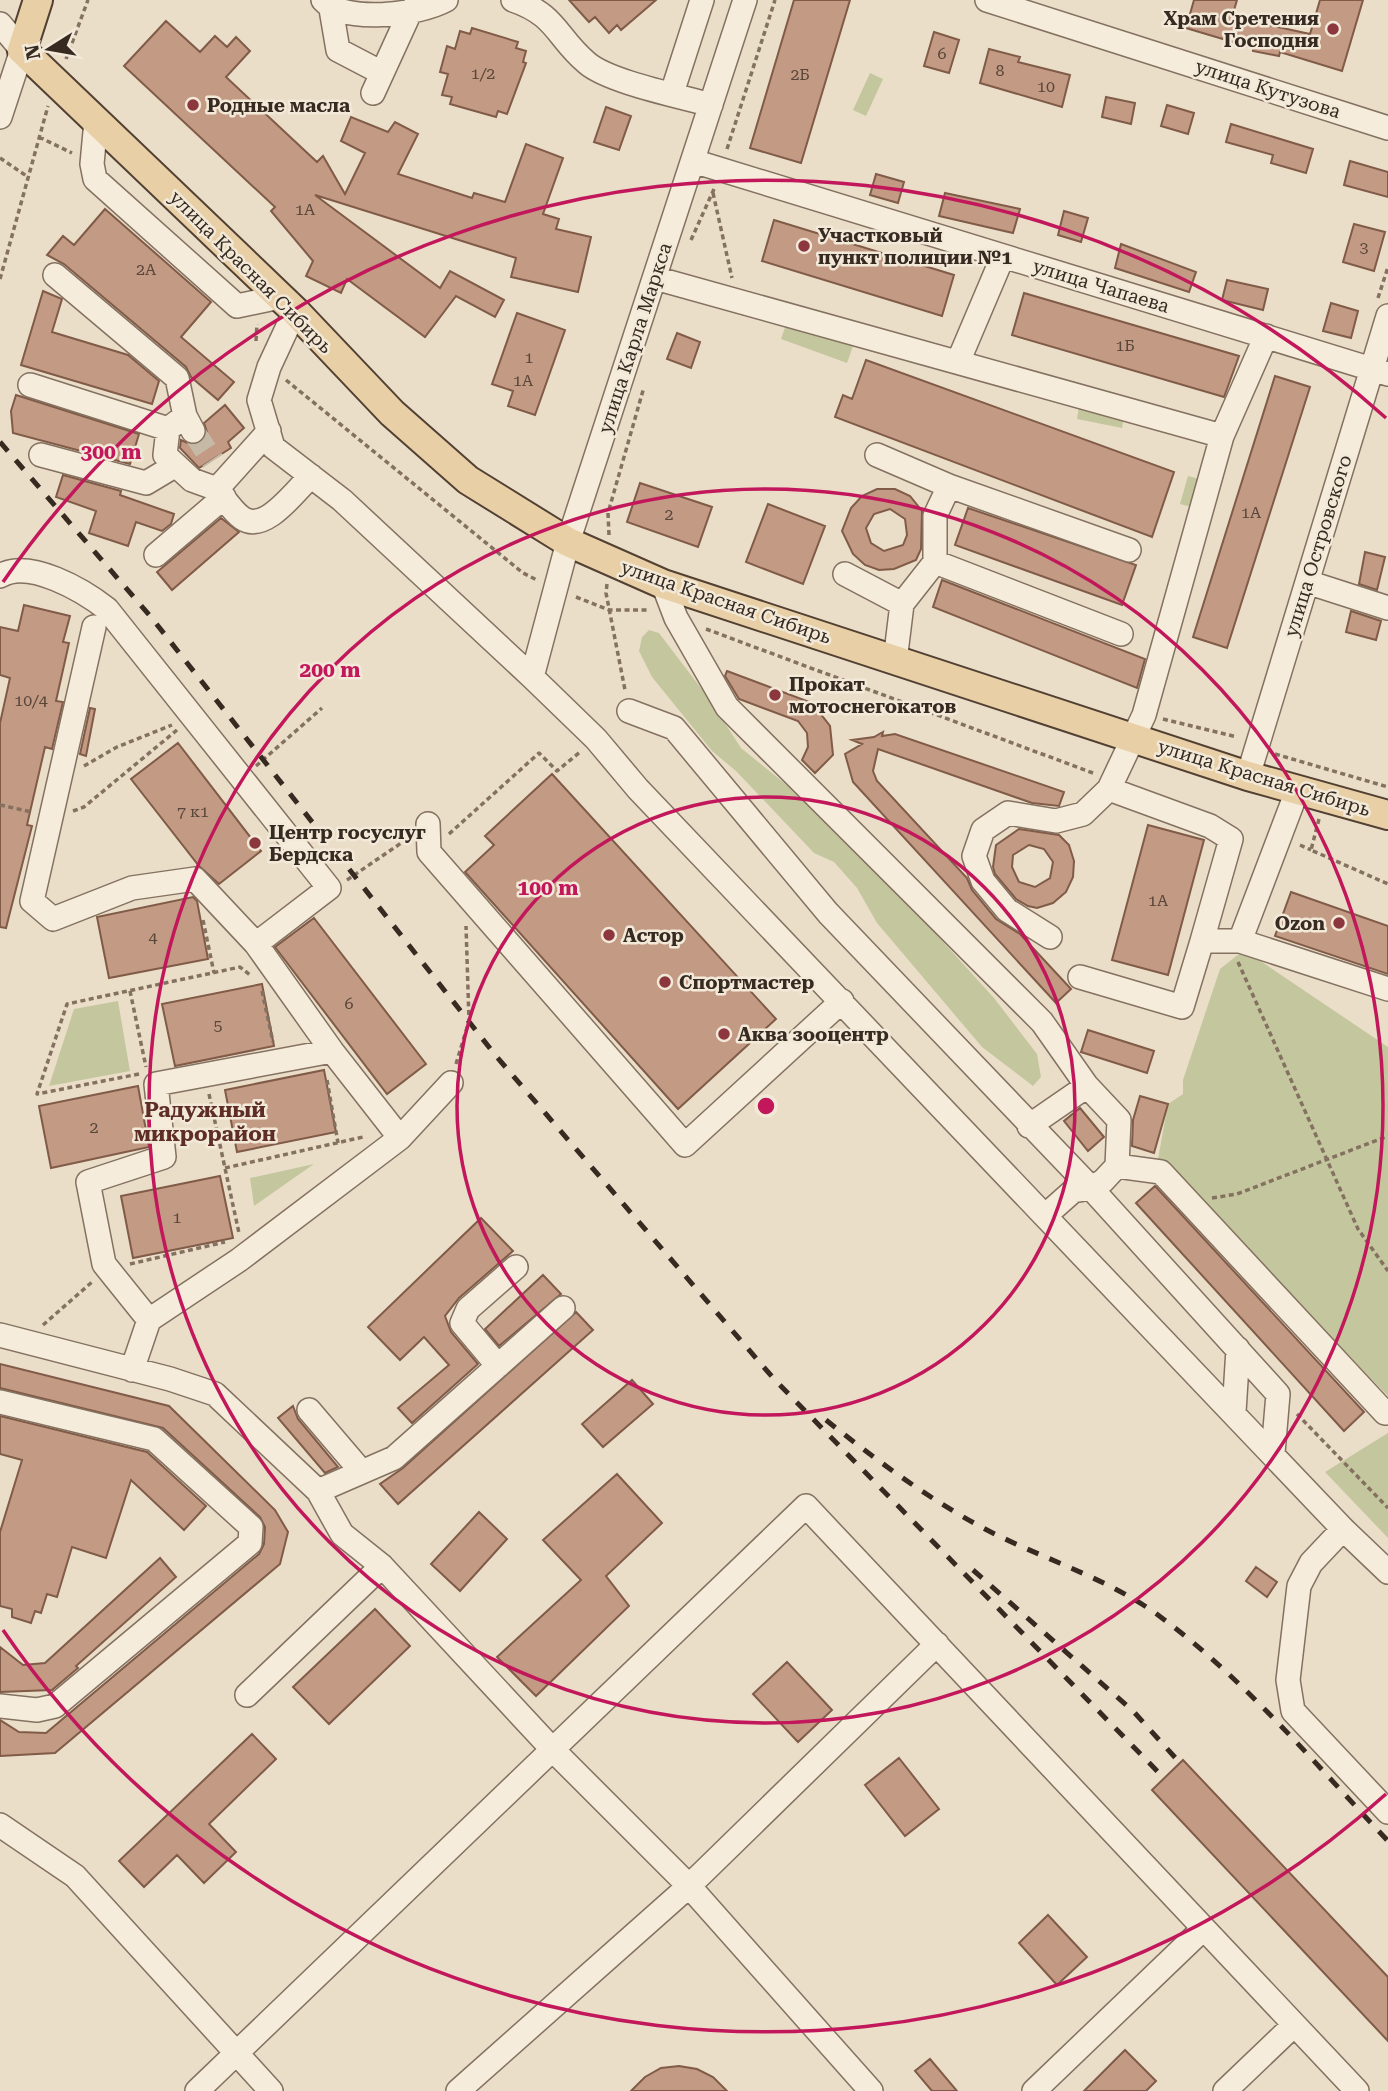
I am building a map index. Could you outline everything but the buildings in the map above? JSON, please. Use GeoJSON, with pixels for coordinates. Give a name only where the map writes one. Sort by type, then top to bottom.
{"type":"FeatureCollection","features":[{"type":"Feature","properties":{"kind":"main road"},"geometry":{"type":"LineString","coordinates":[[22,50],[37,0]]}},
{"type":"Feature","properties":{"kind":"main road","name":"улица Красная Сибирь"},"geometry":{"type":"LineString","coordinates":[[22,50],[287,304],[360,382],[468,480],[568,542],[663,584],[895,661],[1138,727],[1248,776],[1388,815]]}},
{"type":"Feature","properties":{"kind":"street"},"geometry":{"type":"LineString","coordinates":[[327,4],[350,15],[411,10],[446,0]]}},
{"type":"Feature","properties":{"kind":"street"},"geometry":{"type":"LineString","coordinates":[[513,0],[543,13],[586,62],[603,73],[711,105]]}},
{"type":"Feature","properties":{"kind":"street"},"geometry":{"type":"LineString","coordinates":[[672,93],[702,0]]}},
{"type":"Feature","properties":{"kind":"street","name":"улица Карла Маркса"},"geometry":{"type":"LineString","coordinates":[[532,677],[568,542],[746,0]]}},
{"type":"Feature","properties":{"kind":"street","name":"улица Кутузова"},"geometry":{"type":"LineString","coordinates":[[987,0],[1388,128]]}},
{"type":"Feature","properties":{"kind":"street"},"geometry":{"type":"LineString","coordinates":[[327,4],[338,50],[378,83],[411,10]]}},
{"type":"Feature","properties":{"kind":"street"},"geometry":{"type":"LineString","coordinates":[[0,24],[22,50],[0,117]]}},
{"type":"Feature","properties":{"kind":"street"},"geometry":{"type":"LineString","coordinates":[[96,121],[92,164],[95,179],[237,306],[287,304],[259,400],[273,447],[342,500],[596,739],[638,789],[842,1000],[1343,1529],[1388,1572]]}},
{"type":"Feature","properties":{"kind":"street","name":"улица Чапаева"},"geometry":{"type":"LineString","coordinates":[[693,160],[1379,371]]}},
{"type":"Feature","properties":{"kind":"street"},"geometry":{"type":"LineString","coordinates":[[958,362],[1003,256]]}},
{"type":"Feature","properties":{"kind":"street"},"geometry":{"type":"LineString","coordinates":[[55,275],[177,378],[182,425],[165,454],[192,480],[220,480]]}},
{"type":"Feature","properties":{"kind":"street"},"geometry":{"type":"LineString","coordinates":[[655,278],[1222,436]]}},
{"type":"Feature","properties":{"kind":"street","name":"улица Островского"},"geometry":{"type":"LineString","coordinates":[[1248,776],[1307,582],[1379,371],[1382,310]]}},
{"type":"Feature","properties":{"kind":"street"},"geometry":{"type":"LineString","coordinates":[[1050,937],[1007,910],[983,881],[974,856],[983,830],[1008,813],[1056,821],[1083,814],[1109,789],[1138,727],[1222,436],[1266,337]]}},
{"type":"Feature","properties":{"kind":"street"},"geometry":{"type":"LineString","coordinates":[[30,385],[182,425]]}},
{"type":"Feature","properties":{"kind":"street"},"geometry":{"type":"LineString","coordinates":[[156,555],[220,480],[269,431]]}},
{"type":"Feature","properties":{"kind":"street"},"geometry":{"type":"LineString","coordinates":[[41,455],[146,483],[176,466]]}},
{"type":"Feature","properties":{"kind":"street"},"geometry":{"type":"LineString","coordinates":[[877,455],[949,486],[1129,550]]}},
{"type":"Feature","properties":{"kind":"street"},"geometry":{"type":"LineString","coordinates":[[220,480],[240,517],[252,522],[265,520],[311,476]]}},
{"type":"Feature","properties":{"kind":"street"},"geometry":{"type":"LineString","coordinates":[[895,661],[902,604],[935,562],[935,516],[949,486]]}},
{"type":"Feature","properties":{"kind":"street"},"geometry":{"type":"LineString","coordinates":[[935,562],[1121,634]]}},
{"type":"Feature","properties":{"kind":"street"},"geometry":{"type":"LineString","coordinates":[[0,576],[8,571],[54,577],[86,592],[107,609],[329,888],[256,944]]}},
{"type":"Feature","properties":{"kind":"street"},"geometry":{"type":"LineString","coordinates":[[845,574],[902,604]]}},
{"type":"Feature","properties":{"kind":"street"},"geometry":{"type":"LineString","coordinates":[[1307,582],[1388,608]]}},
{"type":"Feature","properties":{"kind":"street"},"geometry":{"type":"LineString","coordinates":[[663,584],[676,618],[727,707],[1042,1022],[1087,1086],[1119,1120],[1117,1166],[1103,1181],[1091,1188],[1073,1191],[1045,1215]]}},
{"type":"Feature","properties":{"kind":"street"},"geometry":{"type":"LineString","coordinates":[[94,626],[33,901],[53,919],[132,888],[195,879],[256,944],[327,1052],[400,1138]]}},
{"type":"Feature","properties":{"kind":"street"},"geometry":{"type":"LineString","coordinates":[[629,711],[674,728],[828,913],[1091,1188],[1278,1394],[1273,1453]]}},
{"type":"Feature","properties":{"kind":"street"},"geometry":{"type":"LineString","coordinates":[[1080,976],[1182,1007],[1231,839],[1210,826],[1109,789]]}},
{"type":"Feature","properties":{"kind":"street"},"geometry":{"type":"LineString","coordinates":[[1234,941],[1310,794]]}},
{"type":"Feature","properties":{"kind":"street"},"geometry":{"type":"LineString","coordinates":[[428,824],[429,852],[685,1145],[842,1000]]}},
{"type":"Feature","properties":{"kind":"street"},"geometry":{"type":"LineString","coordinates":[[1202,941],[1234,941],[1388,989]]}},
{"type":"Feature","properties":{"kind":"street"},"geometry":{"type":"LineString","coordinates":[[149,1320],[104,1264],[88,1182],[164,1157],[156,1084],[327,1052]]}},
{"type":"Feature","properties":{"kind":"street"},"geometry":{"type":"LineString","coordinates":[[132,1370],[149,1320],[239,1260],[400,1138],[451,1083]]}},
{"type":"Feature","properties":{"kind":"street"},"geometry":{"type":"LineString","coordinates":[[1029,1126],[1087,1086]]}},
{"type":"Feature","properties":{"kind":"street"},"geometry":{"type":"LineString","coordinates":[[1117,1166],[1161,1172],[1385,1413]]}},
{"type":"Feature","properties":{"kind":"street"},"geometry":{"type":"LineString","coordinates":[[498,1366],[463,1323],[468,1309],[516,1267]]}},
{"type":"Feature","properties":{"kind":"street"},"geometry":{"type":"LineString","coordinates":[[318,1492],[394,1458],[563,1308]]}},
{"type":"Feature","properties":{"kind":"street"},"geometry":{"type":"LineString","coordinates":[[11,1338],[215,1394],[318,1492],[342,1534],[382,1566],[553,1750],[689,1885],[871,2091]]}},
{"type":"Feature","properties":{"kind":"street"},"geometry":{"type":"LineString","coordinates":[[1234,1412],[1238,1349]]}},
{"type":"Feature","properties":{"kind":"street"},"geometry":{"type":"LineString","coordinates":[[0,1402],[154,1439],[250,1527],[250,1543],[55,1706],[37,1710],[0,1706]]}},
{"type":"Feature","properties":{"kind":"street"},"geometry":{"type":"LineString","coordinates":[[309,1410],[361,1471]]}},
{"type":"Feature","properties":{"kind":"street"},"geometry":{"type":"LineString","coordinates":[[197,2091],[806,1506],[1357,2091]]}},
{"type":"Feature","properties":{"kind":"street"},"geometry":{"type":"LineString","coordinates":[[1343,1529],[1311,1563],[1299,1586],[1288,1680],[1293,1711],[1388,1812]]}},
{"type":"Feature","properties":{"kind":"street"},"geometry":{"type":"LineString","coordinates":[[247,1695],[382,1566]]}},
{"type":"Feature","properties":{"kind":"street"},"geometry":{"type":"LineString","coordinates":[[458,2091],[689,1885],[937,1644]]}},
{"type":"Feature","properties":{"kind":"street"},"geometry":{"type":"LineString","coordinates":[[0,1825],[75,1876],[271,2091]]}},
{"type":"Feature","properties":{"kind":"street"},"geometry":{"type":"LineString","coordinates":[[1034,2091],[1203,1929]]}},
{"type":"Feature","properties":{"kind":"street"},"geometry":{"type":"LineString","coordinates":[[1226,2091],[1294,2025]]}},
{"type":"Feature","properties":{"kind":"path"},"geometry":{"type":"LineString","coordinates":[[0,279],[55,82],[77,36],[88,0]]}},
{"type":"Feature","properties":{"kind":"path"},"geometry":{"type":"LineString","coordinates":[[688,248],[713,191],[775,0]]}},
{"type":"Feature","properties":{"kind":"path"},"geometry":{"type":"LineString","coordinates":[[0,158],[28,177]]}},
{"type":"Feature","properties":{"kind":"path"},"geometry":{"type":"LineString","coordinates":[[713,191],[726,195]]}},
{"type":"Feature","properties":{"kind":"path"},"geometry":{"type":"LineString","coordinates":[[713,191],[737,300]]}},
{"type":"Feature","properties":{"kind":"path"},"geometry":{"type":"LineString","coordinates":[[1382,310],[1388,267]]}},
{"type":"Feature","properties":{"kind":"path"},"geometry":{"type":"LineString","coordinates":[[629,711],[606,593],[611,562],[608,513],[647,375]]}},
{"type":"Feature","properties":{"kind":"path"},"geometry":{"type":"LineString","coordinates":[[241,779],[322,708]]}},
{"type":"Feature","properties":{"kind":"path"},"geometry":{"type":"LineString","coordinates":[[80,769],[117,747],[193,716]]}},
{"type":"Feature","properties":{"kind":"path"},"geometry":{"type":"LineString","coordinates":[[0,805],[51,817],[84,807],[193,716]]}},
{"type":"Feature","properties":{"kind":"path"},"geometry":{"type":"LineString","coordinates":[[1138,727],[1238,737],[1258,748],[1388,787]]}},
{"type":"Feature","properties":{"kind":"path"},"geometry":{"type":"LineString","coordinates":[[429,852],[539,753],[557,771],[596,739]]}},
{"type":"Feature","properties":{"kind":"path"},"geometry":{"type":"LineString","coordinates":[[1330,769],[1310,794],[1311,849],[1388,884]]}},
{"type":"Feature","properties":{"kind":"path"},"geometry":{"type":"LineString","coordinates":[[329,888],[355,876],[428,824]]}},
{"type":"Feature","properties":{"kind":"path"},"geometry":{"type":"LineString","coordinates":[[451,1083],[469,1021],[465,891]]}},
{"type":"Feature","properties":{"kind":"path"},"geometry":{"type":"LineString","coordinates":[[203,919],[214,972]]}},
{"type":"Feature","properties":{"kind":"path"},"geometry":{"type":"LineString","coordinates":[[1234,941],[1358,1229],[1388,1271]]}},
{"type":"Feature","properties":{"kind":"path"},"geometry":{"type":"LineString","coordinates":[[130,990],[147,1073],[37,1094],[66,1004],[130,990],[214,972],[240,967],[260,982],[278,1061]]}},
{"type":"Feature","properties":{"kind":"path"},"geometry":{"type":"LineString","coordinates":[[327,1052],[338,1143]]}},
{"type":"Feature","properties":{"kind":"path"},"geometry":{"type":"LineString","coordinates":[[205,1074],[240,1239]]}},
{"type":"Feature","properties":{"kind":"path"},"geometry":{"type":"LineString","coordinates":[[225,1168],[367,1136]]}},
{"type":"Feature","properties":{"kind":"path"},"geometry":{"type":"LineString","coordinates":[[1188,1202],[1237,1194],[1388,1136]]}},
{"type":"Feature","properties":{"kind":"path"},"geometry":{"type":"LineString","coordinates":[[11,1338],[108,1269],[227,1242]]}},
{"type":"Feature","properties":{"kind":"path"},"geometry":{"type":"LineString","coordinates":[[1278,1394],[1388,1508]]}},
{"type":"Feature","properties":{"kind":"green space"},"geometry":{"type":"Polygon","coordinates":[[[870,73],[883,79],[866,116],[853,110],[870,73]]]}},
{"type":"Feature","properties":{"kind":"green space"},"geometry":{"type":"Polygon","coordinates":[[[787,322],[853,346],[847,363],[781,339],[787,322]]]}},
{"type":"Feature","properties":{"kind":"green space"},"geometry":{"type":"Polygon","coordinates":[[[1080,401],[1125,410],[1122,428],[1077,419],[1080,401]]]}},
{"type":"Feature","properties":{"kind":"green space"},"geometry":{"type":"Polygon","coordinates":[[[1188,476],[1203,480],[1195,508],[1180,504],[1188,476]]]}},
{"type":"Feature","properties":{"kind":"green space"},"geometry":{"type":"Polygon","coordinates":[[[649,630],[659,633],[710,700],[741,748],[819,811],[842,840],[858,848],[994,998],[1037,1054],[1041,1077],[1033,1086],[982,1047],[877,923],[857,888],[834,862],[814,853],[736,771],[712,751],[652,677],[639,651],[642,637],[649,630]]]}},
{"type":"Feature","properties":{"kind":"green space"},"geometry":{"type":"Polygon","coordinates":[[[1244,950],[1388,1047],[1388,1396],[1217,1223],[1163,1178],[1158,1159],[1168,1104],[1183,1094],[1183,1080],[1220,969],[1244,950]]]}},
{"type":"Feature","properties":{"kind":"green space"},"geometry":{"type":"Polygon","coordinates":[[[118,1001],[130,1071],[49,1086],[74,1009],[118,1001]]]}},
{"type":"Feature","properties":{"kind":"green space"},"geometry":{"type":"Polygon","coordinates":[[[314,1164],[254,1206],[250,1178],[314,1164]]]}},
{"type":"Feature","properties":{"kind":"green space"},"geometry":{"type":"Polygon","coordinates":[[[1388,1433],[1388,1538],[1325,1472],[1388,1433]]]}},
{"type":"Feature","properties":{"kind":"tunnel"},"geometry":{"type":"LineString","coordinates":[[193,431],[213,461]]}},
{"type":"Feature","properties":{"kind":"railway"},"geometry":{"type":"LineString","coordinates":[[0,442],[151,617],[496,1056],[774,1379],[1164,1778]]}},
{"type":"Feature","properties":{"kind":"railway"},"geometry":{"type":"LineString","coordinates":[[826,1420],[904,1479],[945,1506],[987,1530],[1118,1590],[1158,1615],[1220,1666],[1249,1694],[1388,1841]]}},
{"type":"Feature","properties":{"kind":"railway"},"geometry":{"type":"LineString","coordinates":[[973,1570],[1133,1711],[1180,1763]]}},
{"type":"Feature","properties":{"kind":"place","name":"Храм Сретения Господня"},"geometry":{"type":"Point","coordinates":[1333,29]}},
{"type":"Feature","properties":{"kind":"place","name":"Родные масла"},"geometry":{"type":"Point","coordinates":[193,105]}},
{"type":"Feature","properties":{"kind":"place","name":"Участковый пункт полиции №1"},"geometry":{"type":"Point","coordinates":[804,246]}},
{"type":"Feature","properties":{"kind":"place","name":"Прокат мотоснегокатов"},"geometry":{"type":"Point","coordinates":[775,695]}},
{"type":"Feature","properties":{"kind":"place","name":"Центр госуслуг Бердска"},"geometry":{"type":"Point","coordinates":[255,843]}},
{"type":"Feature","properties":{"kind":"place","name":"Ozon"},"geometry":{"type":"Point","coordinates":[1339,923]}},
{"type":"Feature","properties":{"kind":"place","name":"Астор"},"geometry":{"type":"Point","coordinates":[609,935]}},
{"type":"Feature","properties":{"kind":"place","name":"Спортмастер"},"geometry":{"type":"Point","coordinates":[665,982]}},
{"type":"Feature","properties":{"kind":"place","name":"Аква зооцентр"},"geometry":{"type":"Point","coordinates":[724,1034]}},
{"type":"Feature","properties":{"kind":"district","name":"Радужный микрорайон"},"geometry":{"type":"Point","coordinates":[205,1122]}}]}
